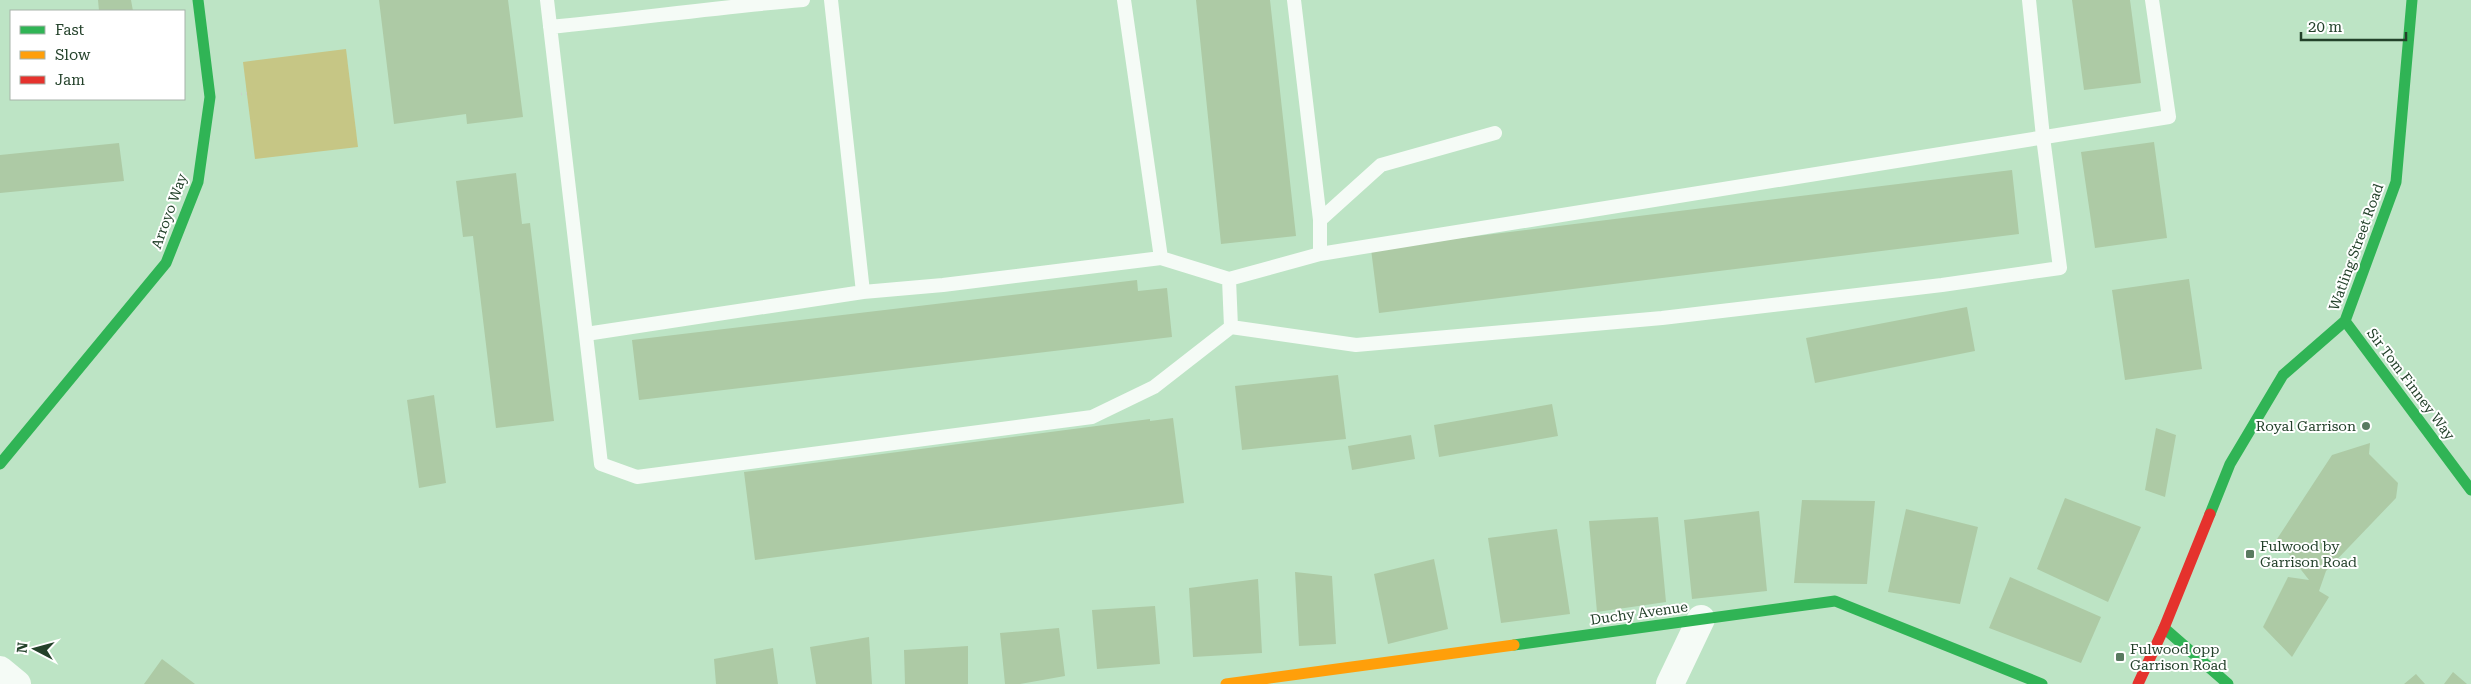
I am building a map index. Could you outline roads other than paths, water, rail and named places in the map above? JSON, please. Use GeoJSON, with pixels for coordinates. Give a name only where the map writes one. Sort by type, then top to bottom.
{"type":"FeatureCollection","features":[{"type":"Feature","properties":{"kind":"street","name":"Arroyo Way"},"geometry":{"type":"LineString","coordinates":[[4,451],[166,263],[198,182],[210,97],[198,0]]}},
{"type":"Feature","properties":{"kind":"street","name":"Watling Street Road"},"geometry":{"type":"LineString","coordinates":[[2138,684],[2164,628],[2230,464],[2283,375],[2345,321],[2396,182],[2412,0]]}},
{"type":"Feature","properties":{"kind":"street","name":"Sir Tom Finney Way"},"geometry":{"type":"LineString","coordinates":[[2345,321],[2471,490]]}},
{"type":"Feature","properties":{"kind":"street","name":"Duchy Avenue"},"geometry":{"type":"LineString","coordinates":[[1226,684],[1273,681],[1835,601],[2042,684]]}},
{"type":"Feature","properties":{"kind":"street"},"geometry":{"type":"LineString","coordinates":[[1670,684],[1701,619]]}},
{"type":"Feature","properties":{"kind":"street"},"geometry":{"type":"LineString","coordinates":[[2164,628],[2228,684]]}},
{"type":"Feature","properties":{"kind":"street"},"geometry":{"type":"LineString","coordinates":[[0,670],[17,684]]}},
{"type":"Feature","properties":{"kind":"lane"},"geometry":{"type":"LineString","coordinates":[[547,0],[601,464],[637,477],[1092,417],[1154,387],[1231,327],[1356,346],[1662,318],[1942,285],[2060,268],[2043,137],[2030,0]]}},
{"type":"Feature","properties":{"kind":"lane"},"geometry":{"type":"LineString","coordinates":[[550,27],[655,16],[716,7],[803,0]]}},
{"type":"Feature","properties":{"kind":"lane"},"geometry":{"type":"LineString","coordinates":[[831,0],[863,292]]}},
{"type":"Feature","properties":{"kind":"lane"},"geometry":{"type":"LineString","coordinates":[[1124,0],[1161,258]]}},
{"type":"Feature","properties":{"kind":"lane"},"geometry":{"type":"LineString","coordinates":[[1294,0],[1320,220],[1320,254]]}},
{"type":"Feature","properties":{"kind":"lane"},"geometry":{"type":"LineString","coordinates":[[586,334],[863,292],[943,286],[1161,258],[1229,280],[1320,254],[2169,117],[2152,0]]}},
{"type":"Feature","properties":{"kind":"lane"},"geometry":{"type":"LineString","coordinates":[[1320,220],[1381,165],[1495,133]]}},
{"type":"Feature","properties":{"kind":"lane"},"geometry":{"type":"LineString","coordinates":[[1229,280],[1231,327]]}},
{"type":"Feature","properties":{"kind":"place","name":"Royal Garrison"},"geometry":{"type":"Point","coordinates":[2366,426]}},
{"type":"Feature","properties":{"kind":"place","name":"Fulwood by Garrison Road"},"geometry":{"type":"Point","coordinates":[2250,554]}},
{"type":"Feature","properties":{"kind":"place","name":"Fulwood opp Garrison Road"},"geometry":{"type":"Point","coordinates":[2120,657]}}]}
